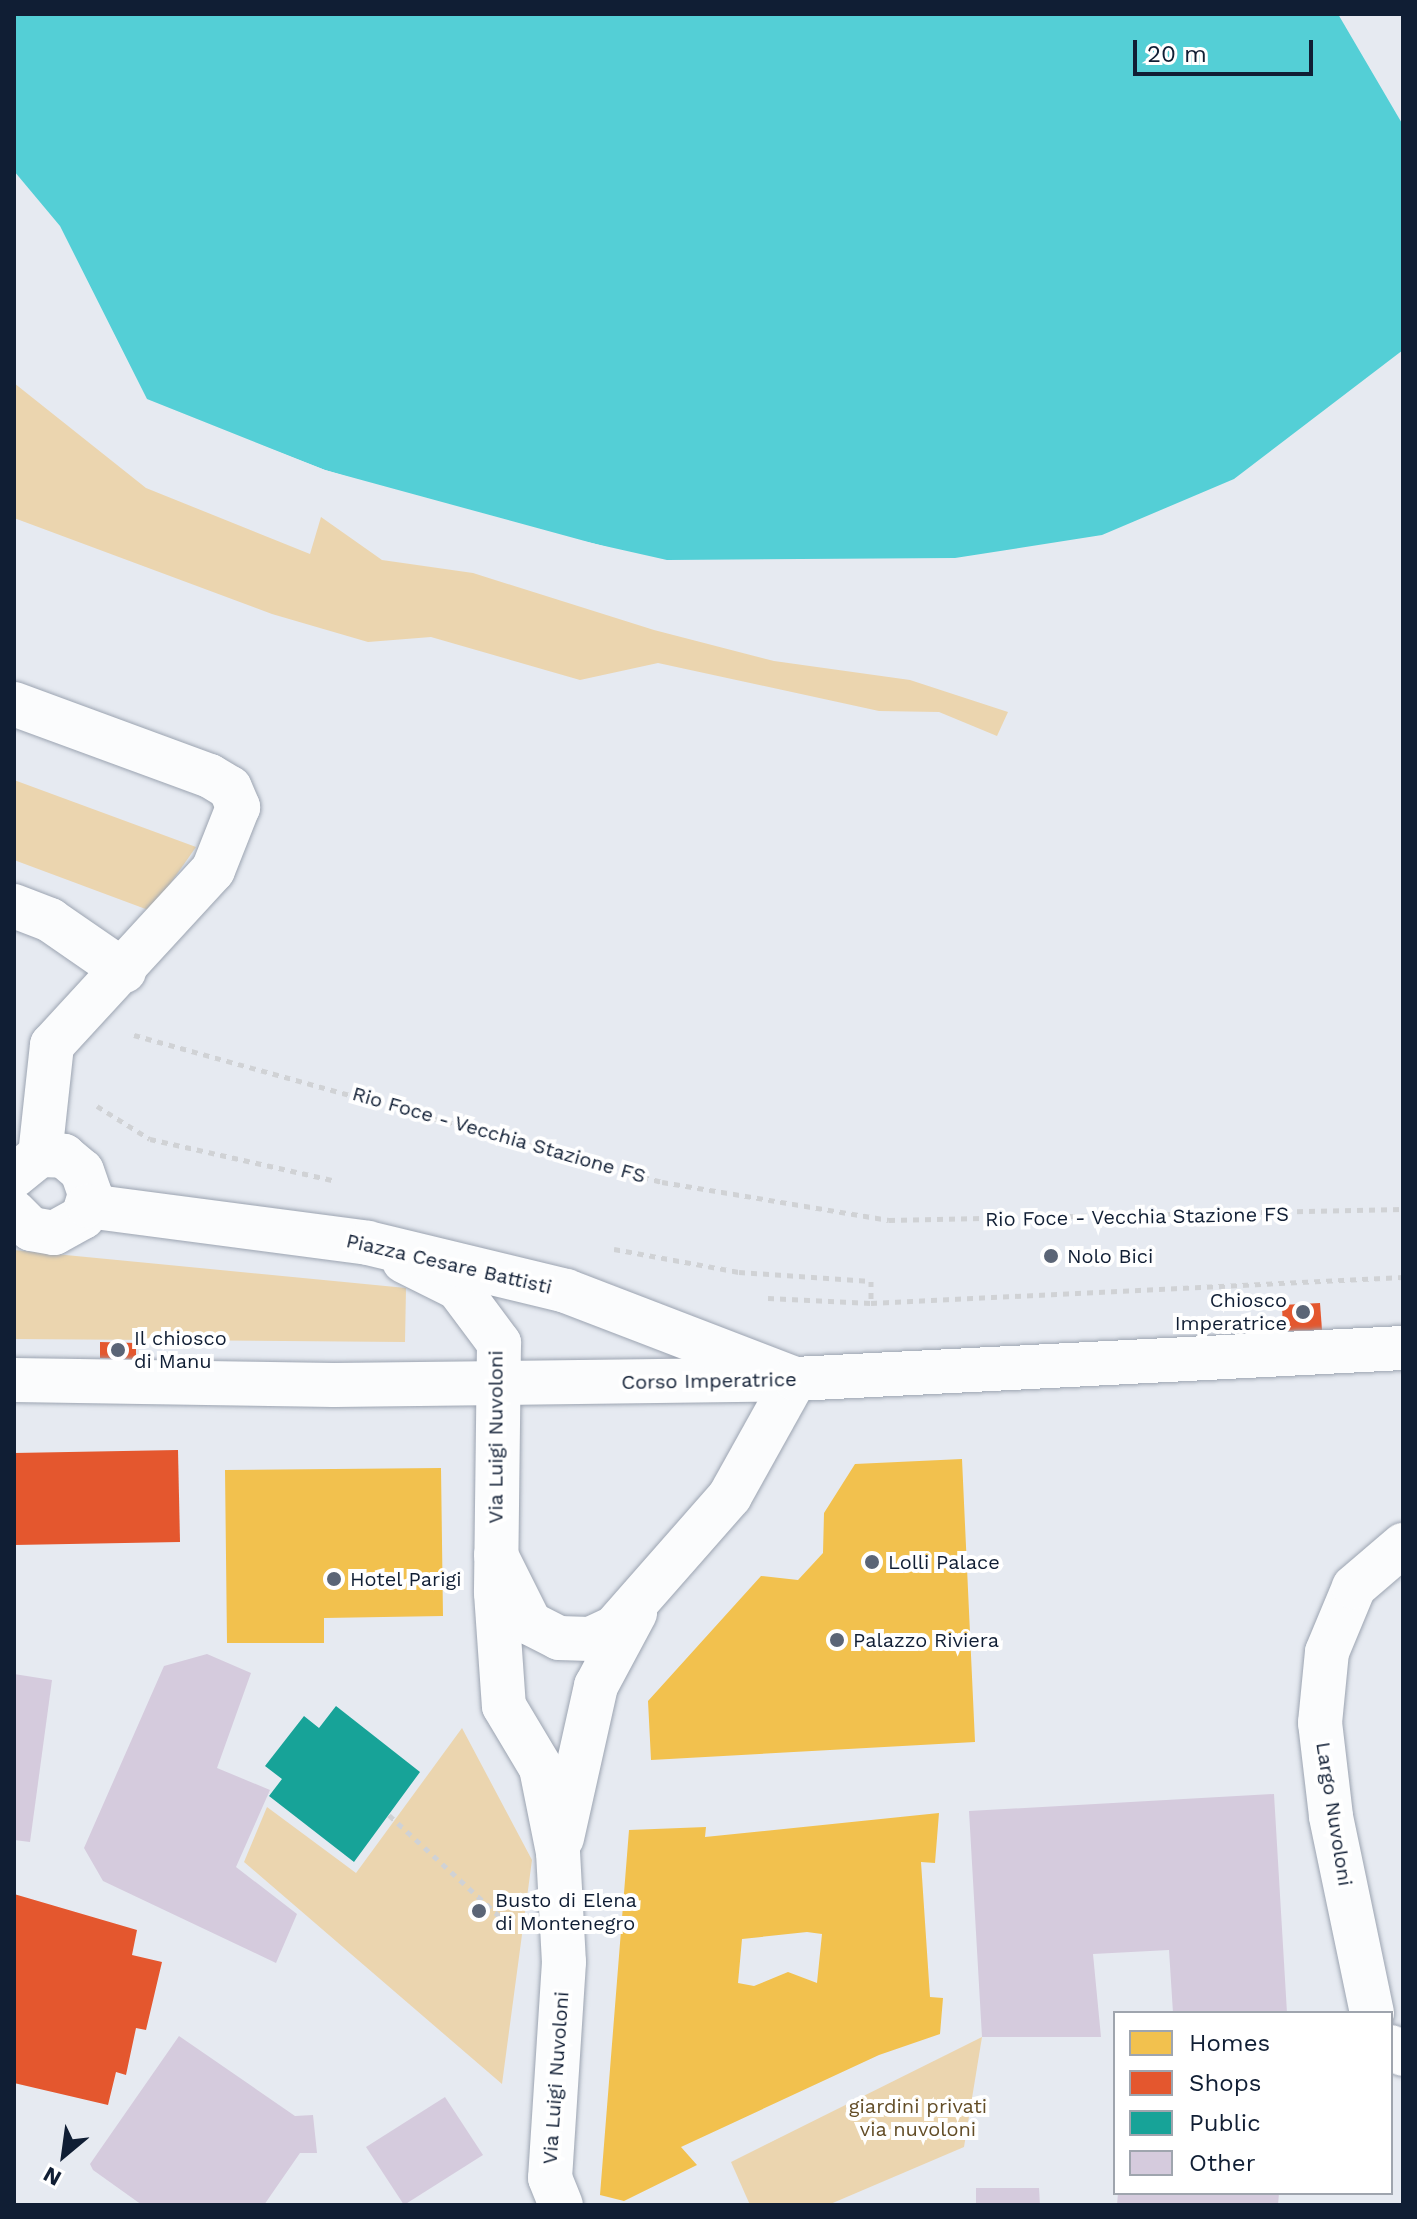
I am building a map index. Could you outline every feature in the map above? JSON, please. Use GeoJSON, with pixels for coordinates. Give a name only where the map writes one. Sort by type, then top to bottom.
{"type":"FeatureCollection","features":[{"type":"Feature","properties":{"kind":"street"},"geometry":{"type":"LineString","coordinates":[[14,704],[210,776],[230,788],[238,807],[213,870],[124,971],[89,1003],[52,1045],[27,1166],[74,1162],[87,1182],[88,1206],[75,1225],[54,1233],[31,1229],[14,1212]]}},
{"type":"Feature","properties":{"kind":"street"},"geometry":{"type":"LineString","coordinates":[[14,906],[50,920],[124,971]]}},
{"type":"Feature","properties":{"kind":"street","name":"Piazza Cesare Battisti"},"geometry":{"type":"LineString","coordinates":[[88,1206],[368,1243],[566,1291],[795,1379]]}},
{"type":"Feature","properties":{"kind":"street","name":"Via Luigi Nuvoloni"},"geometry":{"type":"LineString","coordinates":[[368,1243],[458,1288],[499,1343],[496,1555],[504,1706],[541,1768],[558,1852],[562,1939],[550,2178],[561,2205]]}},
{"type":"Feature","properties":{"kind":"street","name":"Corso Imperatrice"},"geometry":{"type":"LineString","coordinates":[[14,1380],[498,1384],[795,1379],[1403,1348]]}},
{"type":"Feature","properties":{"kind":"street","name":"Via Luigi Nuvoloni"},"geometry":{"type":"LineString","coordinates":[[558,1852],[596,1686],[641,1603],[730,1496],[795,1379]]}},
{"type":"Feature","properties":{"kind":"street","name":"Largo Nuvoloni"},"geometry":{"type":"LineString","coordinates":[[1372,2011],[1331,1816],[1320,1723],[1327,1652],[1354,1587],[1403,1545]]}},
{"type":"Feature","properties":{"kind":"street","name":"Via Luigi Nuvoloni"},"geometry":{"type":"LineString","coordinates":[[496,1555],[530,1623],[559,1638],[590,1639],[641,1603]]}},
{"type":"Feature","properties":{"kind":"path","name":"Rio Foce - Vecchia Stazione FS"},"geometry":{"type":"LineString","coordinates":[[89,1003],[125,1033],[474,1124],[578,1161],[889,1220],[1403,1209]]}},
{"type":"Feature","properties":{"kind":"path"},"geometry":{"type":"LineString","coordinates":[[768,1298],[871,1303],[1403,1277]]}},
{"type":"Feature","properties":{"kind":"path"},"geometry":{"type":"LineString","coordinates":[[389,1815],[525,1941],[562,1939]]}},
{"type":"Feature","properties":{"kind":"green space"},"geometry":{"type":"Polygon","coordinates":[[[14,383],[146,488],[310,554],[321,517],[382,560],[473,573],[654,630],[774,661],[910,680],[1008,712],[997,736],[939,712],[879,711],[658,663],[580,680],[431,637],[368,642],[272,614],[14,518],[14,383]]]}},
{"type":"Feature","properties":{"kind":"green space"},"geometry":{"type":"Polygon","coordinates":[[[14,780],[196,847],[151,911],[14,860],[14,780]]]}},
{"type":"Feature","properties":{"kind":"green space"},"geometry":{"type":"Polygon","coordinates":[[[14,1250],[406,1288],[405,1342],[14,1339],[14,1250]]]}},
{"type":"Feature","properties":{"kind":"green space"},"geometry":{"type":"Polygon","coordinates":[[[462,1728],[532,1860],[502,2084],[244,1862],[267,1807],[356,1873],[462,1728]]]}},
{"type":"Feature","properties":{"kind":"green space","name":"giardini privati via nuvoloni"},"geometry":{"type":"Polygon","coordinates":[[[982,2037],[964,2147],[828,2205],[750,2205],[731,2162],[982,2037]]]}},
{"type":"Feature","properties":{"kind":"water"},"geometry":{"type":"Polygon","coordinates":[[[14,14],[1338,14],[1403,125],[1403,350],[1234,479],[1102,535],[955,558],[667,560],[502,523],[325,470],[147,399],[60,226],[14,171],[14,14]]]}},
{"type":"Feature","properties":{"kind":"pier"},"geometry":{"type":"Polygon","coordinates":[[[204,423],[325,470],[669,564],[501,527],[324,474],[204,423]]]}},
{"type":"Feature","properties":{"kind":"building: Homes","name":"Palazzo Riviera"},"geometry":{"type":"Polygon","coordinates":[[[962,1459],[975,1742],[651,1760],[648,1701],[761,1576],[798,1580],[823,1553],[824,1513],[855,1464],[962,1459]]]}},
{"type":"Feature","properties":{"kind":"building: Homes","name":"Hotel Parigi"},"geometry":{"type":"Polygon","coordinates":[[[441,1468],[443,1616],[324,1618],[324,1643],[227,1643],[225,1470],[441,1468]]]}},
{"type":"Feature","properties":{"kind":"building: Homes"},"geometry":{"type":"Polygon","coordinates":[[[939,1813],[935,1863],[921,1862],[930,1997],[943,1998],[940,2034],[879,2055],[681,2147],[697,2165],[624,2201],[600,2195],[629,1830],[706,1827],[705,1837],[939,1813]],[[807,1932],[742,1939],[738,1983],[754,1986],[788,1972],[817,1983],[822,1934],[807,1932]]]}},
{"type":"Feature","properties":{"kind":"building: Shops"},"geometry":{"type":"Polygon","coordinates":[[[1320,1303],[1322,1330],[1283,1331],[1282,1305],[1320,1303]]]}},
{"type":"Feature","properties":{"kind":"building: Shops"},"geometry":{"type":"Polygon","coordinates":[[[100,1342],[136,1343],[136,1359],[100,1358],[100,1342]]]}},
{"type":"Feature","properties":{"kind":"building: Shops"},"geometry":{"type":"Polygon","coordinates":[[[178,1450],[180,1542],[14,1545],[14,1453],[178,1450]]]}},
{"type":"Feature","properties":{"kind":"building: Shops"},"geometry":{"type":"Polygon","coordinates":[[[14,1894],[137,1930],[132,1955],[162,1962],[146,2030],[136,2028],[126,2075],[116,2072],[108,2105],[14,2083],[14,1894]]]}},
{"type":"Feature","properties":{"kind":"building: Public"},"geometry":{"type":"Polygon","coordinates":[[[336,1706],[420,1772],[354,1862],[269,1796],[282,1779],[265,1766],[304,1716],[319,1728],[336,1706]]]}},
{"type":"Feature","properties":{"kind":"building: Other"},"geometry":{"type":"Polygon","coordinates":[[[207,1654],[251,1673],[217,1768],[270,1790],[236,1867],[297,1914],[276,1963],[103,1881],[84,1848],[164,1666],[207,1654]]]}},
{"type":"Feature","properties":{"kind":"building: Other"},"geometry":{"type":"Polygon","coordinates":[[[14,1674],[52,1680],[30,1842],[14,1840],[14,1674]]]}},
{"type":"Feature","properties":{"kind":"building: Other"},"geometry":{"type":"Polygon","coordinates":[[[1274,1794],[1287,2011],[1173,2011],[1169,1950],[1093,1954],[1101,2037],[982,2037],[969,1811],[1274,1794]]]}},
{"type":"Feature","properties":{"kind":"building: Other"},"geometry":{"type":"Polygon","coordinates":[[[179,2036],[295,2116],[313,2115],[317,2153],[300,2153],[264,2205],[142,2205],[93,2170],[90,2164],[179,2036]]]}},
{"type":"Feature","properties":{"kind":"building: Other"},"geometry":{"type":"Polygon","coordinates":[[[445,2097],[483,2155],[404,2205],[366,2147],[445,2097]]]}},
{"type":"Feature","properties":{"kind":"building: Other"},"geometry":{"type":"Polygon","coordinates":[[[976,2188],[1039,2188],[1040,2205],[976,2205],[976,2188]]]}},
{"type":"Feature","properties":{"kind":"building: Other"},"geometry":{"type":"Polygon","coordinates":[[[1118,2195],[1279,2195],[1278,2205],[1117,2205],[1118,2195]]]}},
{"type":"Feature","properties":{"kind":"place","name":"Nolo Bici"},"geometry":{"type":"Point","coordinates":[1051,1256]}},
{"type":"Feature","properties":{"kind":"place","name":"Chiosco Imperatrice"},"geometry":{"type":"Point","coordinates":[1303,1312]}},
{"type":"Feature","properties":{"kind":"place","name":"Il chiosco di Manu"},"geometry":{"type":"Point","coordinates":[118,1350]}},
{"type":"Feature","properties":{"kind":"place","name":"Lolli Palace"},"geometry":{"type":"Point","coordinates":[872,1562]}},
{"type":"Feature","properties":{"kind":"place","name":"Hotel Parigi"},"geometry":{"type":"Point","coordinates":[334,1579]}},
{"type":"Feature","properties":{"kind":"place","name":"Palazzo Riviera"},"geometry":{"type":"Point","coordinates":[837,1640]}},
{"type":"Feature","properties":{"kind":"place","name":"Busto di Elena di Montenegro"},"geometry":{"type":"Point","coordinates":[479,1911]}}]}
